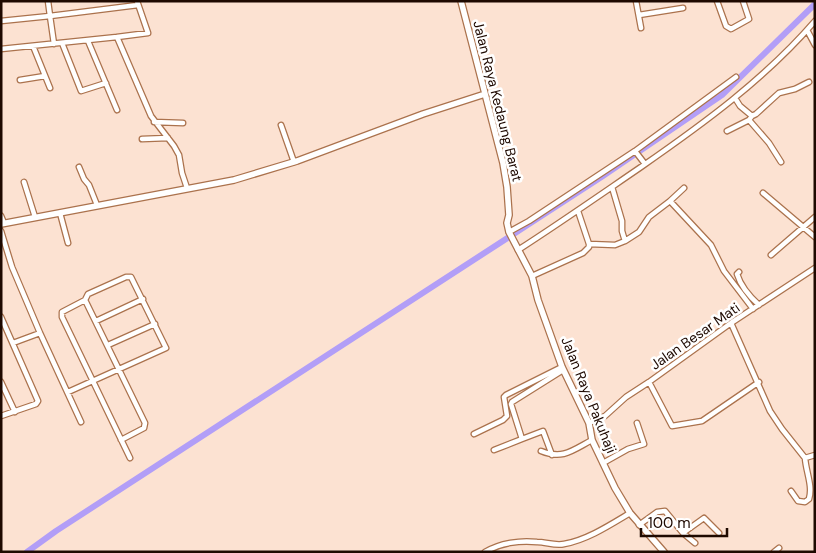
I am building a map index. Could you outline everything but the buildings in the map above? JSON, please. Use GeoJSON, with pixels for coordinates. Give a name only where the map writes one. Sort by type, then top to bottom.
{"type":"FeatureCollection","features":[{"type":"Feature","properties":{"kind":"street"},"geometry":{"type":"LineString","coordinates":[[48,1],[54,44]]}},
{"type":"Feature","properties":{"kind":"street","name":"Jalan Raya Kedaung Barat"},"geometry":{"type":"LineString","coordinates":[[461,1],[503,163],[507,187],[510,234]]}},
{"type":"Feature","properties":{"kind":"street"},"geometry":{"type":"LineString","coordinates":[[636,1],[641,28]]}},
{"type":"Feature","properties":{"kind":"street"},"geometry":{"type":"LineString","coordinates":[[717,1],[726,26],[731,29],[749,19],[743,1]]}},
{"type":"Feature","properties":{"kind":"street"},"geometry":{"type":"LineString","coordinates":[[1,21],[137,3],[148,33],[1,49]]}},
{"type":"Feature","properties":{"kind":"street"},"geometry":{"type":"LineString","coordinates":[[639,15],[683,8]]}},
{"type":"Feature","properties":{"kind":"street"},"geometry":{"type":"LineString","coordinates":[[517,248],[578,211],[644,163],[680,141],[735,98],[815,21]]}},
{"type":"Feature","properties":{"kind":"street"},"geometry":{"type":"LineString","coordinates":[[807,30],[815,45]]}},
{"type":"Feature","properties":{"kind":"street"},"geometry":{"type":"LineString","coordinates":[[116,37],[154,122],[179,155],[187,188]]}},
{"type":"Feature","properties":{"kind":"street"},"geometry":{"type":"LineString","coordinates":[[88,41],[117,110]]}},
{"type":"Feature","properties":{"kind":"street"},"geometry":{"type":"LineString","coordinates":[[62,43],[81,91],[106,83]]}},
{"type":"Feature","properties":{"kind":"street"},"geometry":{"type":"LineString","coordinates":[[33,46],[50,88]]}},
{"type":"Feature","properties":{"kind":"street"},"geometry":{"type":"LineString","coordinates":[[20,80],[45,76]]}},
{"type":"Feature","properties":{"kind":"street"},"geometry":{"type":"LineString","coordinates":[[510,234],[636,151],[736,77]]}},
{"type":"Feature","properties":{"kind":"street"},"geometry":{"type":"LineString","coordinates":[[727,130],[751,118],[779,93],[809,82]]}},
{"type":"Feature","properties":{"kind":"street"},"geometry":{"type":"LineString","coordinates":[[1,216],[2,224],[234,180],[294,162],[423,114],[485,94]]}},
{"type":"Feature","properties":{"kind":"street"},"geometry":{"type":"LineString","coordinates":[[735,98],[781,162]]}},
{"type":"Feature","properties":{"kind":"street"},"geometry":{"type":"LineString","coordinates":[[154,122],[183,123]]}},
{"type":"Feature","properties":{"kind":"street"},"geometry":{"type":"LineString","coordinates":[[281,125],[294,162]]}},
{"type":"Feature","properties":{"kind":"street"},"geometry":{"type":"LineString","coordinates":[[142,139],[168,138]]}},
{"type":"Feature","properties":{"kind":"street"},"geometry":{"type":"LineString","coordinates":[[636,151],[644,163]]}},
{"type":"Feature","properties":{"kind":"street"},"geometry":{"type":"LineString","coordinates":[[79,167],[84,179],[90,185],[97,205]]}},
{"type":"Feature","properties":{"kind":"street"},"geometry":{"type":"LineString","coordinates":[[24,182],[35,217]]}},
{"type":"Feature","properties":{"kind":"street"},"geometry":{"type":"LineString","coordinates":[[612,187],[622,221],[625,241]]}},
{"type":"Feature","properties":{"kind":"street"},"geometry":{"type":"LineString","coordinates":[[589,244],[615,245],[625,241],[639,232],[649,217],[684,188]]}},
{"type":"Feature","properties":{"kind":"street"},"geometry":{"type":"LineString","coordinates":[[764,193],[815,237]]}},
{"type":"Feature","properties":{"kind":"street"},"geometry":{"type":"LineString","coordinates":[[670,201],[711,245],[724,271],[753,308]]}},
{"type":"Feature","properties":{"kind":"street"},"geometry":{"type":"LineString","coordinates":[[532,276],[583,253],[589,247],[578,211]]}},
{"type":"Feature","properties":{"kind":"street"},"geometry":{"type":"LineString","coordinates":[[60,213],[68,243]]}},
{"type":"Feature","properties":{"kind":"street"},"geometry":{"type":"LineString","coordinates":[[771,255],[815,217]]}},
{"type":"Feature","properties":{"kind":"street"},"geometry":{"type":"LineString","coordinates":[[1,231],[12,267],[81,422]]}},
{"type":"Feature","properties":{"kind":"street","name":"Jalan Raya Pakuhaji"},"geometry":{"type":"LineString","coordinates":[[510,234],[532,276],[538,300],[562,368],[589,423],[592,440],[603,463],[630,513],[664,552]]}},
{"type":"Feature","properties":{"kind":"street","name":"Jalan Besar Mati"},"geometry":{"type":"LineString","coordinates":[[589,423],[605,416],[626,397],[731,322],[815,268]]}},
{"type":"Feature","properties":{"kind":"street"},"geometry":{"type":"LineString","coordinates":[[739,272],[736,274],[748,296],[760,304]]}},
{"type":"Feature","properties":{"kind":"street"},"geometry":{"type":"LineString","coordinates":[[68,392],[94,380],[166,349],[132,278],[128,277],[88,294],[85,300],[62,312],[62,317],[94,380],[130,458]]}},
{"type":"Feature","properties":{"kind":"street"},"geometry":{"type":"LineString","coordinates":[[96,321],[143,299]]}},
{"type":"Feature","properties":{"kind":"street"},"geometry":{"type":"LineString","coordinates":[[85,300],[145,423],[144,428],[121,440]]}},
{"type":"Feature","properties":{"kind":"street"},"geometry":{"type":"LineString","coordinates":[[1,316],[38,401],[38,404],[1,416]]}},
{"type":"Feature","properties":{"kind":"street"},"geometry":{"type":"LineString","coordinates":[[731,322],[759,382],[770,411],[805,458],[806,473],[811,490],[808,499],[805,502],[798,501],[791,492]]}},
{"type":"Feature","properties":{"kind":"street"},"geometry":{"type":"LineString","coordinates":[[108,345],[155,324]]}},
{"type":"Feature","properties":{"kind":"street"},"geometry":{"type":"LineString","coordinates":[[13,343],[40,333]]}},
{"type":"Feature","properties":{"kind":"street"},"geometry":{"type":"LineString","coordinates":[[474,434],[498,423],[507,416],[504,397],[506,395],[562,368]]}},
{"type":"Feature","properties":{"kind":"street"},"geometry":{"type":"LineString","coordinates":[[522,439],[511,404],[516,398],[562,368]]}},
{"type":"Feature","properties":{"kind":"street"},"geometry":{"type":"LineString","coordinates":[[1,382],[15,412]]}},
{"type":"Feature","properties":{"kind":"street"},"geometry":{"type":"LineString","coordinates":[[649,382],[672,426],[702,421],[759,382]]}},
{"type":"Feature","properties":{"kind":"street"},"geometry":{"type":"LineString","coordinates":[[603,463],[628,449],[644,444],[637,422]]}},
{"type":"Feature","properties":{"kind":"street"},"geometry":{"type":"LineString","coordinates":[[494,450],[543,431],[552,455]]}},
{"type":"Feature","properties":{"kind":"street"},"geometry":{"type":"LineString","coordinates":[[541,451],[552,455],[564,454],[592,440]]}},
{"type":"Feature","properties":{"kind":"street"},"geometry":{"type":"LineString","coordinates":[[805,458],[815,455]]}},
{"type":"Feature","properties":{"kind":"street"},"geometry":{"type":"LineString","coordinates":[[639,525],[656,512],[663,511],[695,543]]}},
{"type":"Feature","properties":{"kind":"street"},"geometry":{"type":"LineString","coordinates":[[485,552],[505,543],[536,541],[561,544],[580,540],[630,513]]}},
{"type":"Feature","properties":{"kind":"street"},"geometry":{"type":"LineString","coordinates":[[683,533],[704,518],[719,533]]}},
{"type":"Feature","properties":{"kind":"street"},"geometry":{"type":"LineString","coordinates":[[774,552],[779,548]]}},
{"type":"Feature","properties":{"kind":"waterway"},"geometry":{"type":"LineString","coordinates":[[27,552],[56,531],[603,176],[722,95],[815,4]]}}]}
